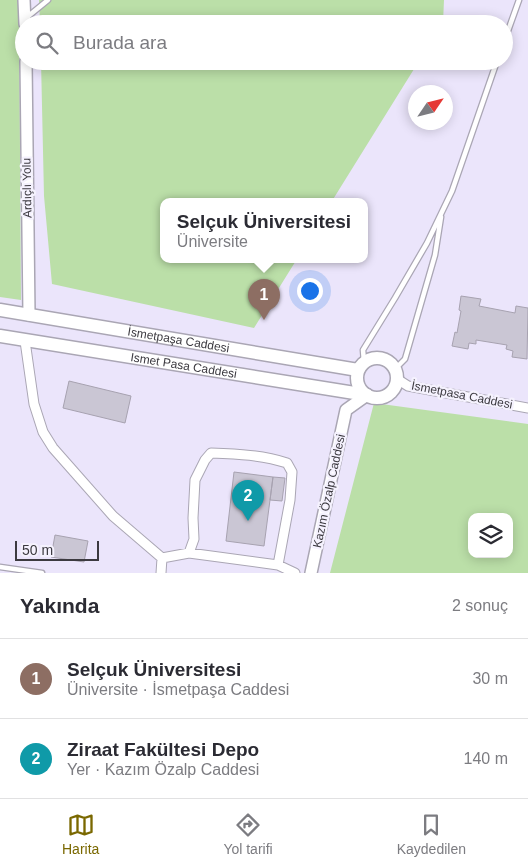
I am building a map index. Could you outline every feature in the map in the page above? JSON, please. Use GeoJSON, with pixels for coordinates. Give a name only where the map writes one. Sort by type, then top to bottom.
{"type":"FeatureCollection","features":[{"type":"Feature","properties":{"kind":"main road","name":"İsmetpaşa Caddesi"},"geometry":{"type":"LineString","coordinates":[[0,310],[361,366]]}},
{"type":"Feature","properties":{"kind":"main road","name":"Ismet Pasa Caddesi"},"geometry":{"type":"LineString","coordinates":[[0,336],[367,395]]}},
{"type":"Feature","properties":{"kind":"main road"},"geometry":{"type":"LineString","coordinates":[[373,358],[386,360],[391,364],[396,374],[394,388],[390,393],[378,398],[367,395],[360,389],[357,377],[361,366],[373,358]]}},
{"type":"Feature","properties":{"kind":"street"},"geometry":{"type":"LineString","coordinates":[[24,0],[25,15]]}},
{"type":"Feature","properties":{"kind":"street","name":"Ardıçlı Yolu"},"geometry":{"type":"LineString","coordinates":[[26,70],[29,315]]}},
{"type":"Feature","properties":{"kind":"street"},"geometry":{"type":"LineString","coordinates":[[24,341],[34,404],[43,432],[53,448],[113,516],[162,558]]}},
{"type":"Feature","properties":{"kind":"street","name":"İsmetpasa Caddesi"},"geometry":{"type":"LineString","coordinates":[[396,374],[408,386],[528,408]]}},
{"type":"Feature","properties":{"kind":"street","name":"Kazım Özalp Caddesi"},"geometry":{"type":"LineString","coordinates":[[311,573],[346,410],[367,395]]}},
{"type":"Feature","properties":{"kind":"street"},"geometry":{"type":"LineString","coordinates":[[189,553],[194,539],[195,480],[205,460],[212,453],[270,458],[287,463],[292,472],[290,500],[278,565]]}},
{"type":"Feature","properties":{"kind":"street"},"geometry":{"type":"LineString","coordinates":[[162,558],[189,553],[278,565],[295,573]]}},
{"type":"Feature","properties":{"kind":"street"},"geometry":{"type":"LineString","coordinates":[[161,573],[162,558]]}},
{"type":"Feature","properties":{"kind":"lane"},"geometry":{"type":"LineString","coordinates":[[32,15],[48,0]]}},
{"type":"Feature","properties":{"kind":"lane"},"geometry":{"type":"LineString","coordinates":[[513,17],[519,0]]}},
{"type":"Feature","properties":{"kind":"lane"},"geometry":{"type":"LineString","coordinates":[[361,366],[363,350],[427,243],[452,191],[494,70]]}},
{"type":"Feature","properties":{"kind":"lane"},"geometry":{"type":"LineString","coordinates":[[396,374],[405,359],[435,255],[442,212]]}},
{"type":"Feature","properties":{"kind":"lane"},"geometry":{"type":"LineString","coordinates":[[0,566],[42,573]]}},
{"type":"Feature","properties":{"kind":"shaded area"},"geometry":{"type":"Polygon","coordinates":[[[0,0],[528,0],[528,573],[0,573],[0,0]]]}},
{"type":"Feature","properties":{"kind":"green space"},"geometry":{"type":"Polygon","coordinates":[[[0,0],[19,0],[19,15],[15,15],[15,70],[19,70],[21,300],[0,297],[0,0]]]}},
{"type":"Feature","properties":{"kind":"green space"},"geometry":{"type":"Polygon","coordinates":[[[39,0],[444,0],[443,15],[40,15],[39,0]]]}},
{"type":"Feature","properties":{"kind":"green space"},"geometry":{"type":"Polygon","coordinates":[[[41,70],[413,70],[334,198],[160,198],[160,263],[295,263],[254,328],[52,284],[44,196],[41,70]]]}},
{"type":"Feature","properties":{"kind":"green space"},"geometry":{"type":"Polygon","coordinates":[[[374,403],[528,424],[528,573],[330,573],[374,403]]]}},
{"type":"Feature","properties":{"kind":"building"},"geometry":{"type":"Polygon","coordinates":[[[461,296],[481,299],[479,306],[515,313],[516,306],[528,308],[527,359],[512,357],[513,351],[506,349],[507,345],[476,340],[476,344],[469,343],[468,349],[452,346],[455,332],[457,333],[461,311],[459,310],[461,296]]]}},
{"type":"Feature","properties":{"kind":"building"},"geometry":{"type":"Polygon","coordinates":[[[69,381],[131,396],[125,423],[63,408],[69,381]]]}},
{"type":"Feature","properties":{"kind":"building"},"geometry":{"type":"Polygon","coordinates":[[[234,472],[273,477],[264,546],[226,541],[234,472]]]}},
{"type":"Feature","properties":{"kind":"building"},"geometry":{"type":"Polygon","coordinates":[[[273,477],[285,478],[282,501],[270,500],[273,477]]]}},
{"type":"Feature","properties":{"kind":"building"},"geometry":{"type":"Polygon","coordinates":[[[55,535],[88,541],[84,562],[51,557],[55,535]]]}},
{"type":"Feature","properties":{"kind":"place","name":"Selçuk Üniversitesi"},"geometry":{"type":"Point","coordinates":[264,320]}},
{"type":"Feature","properties":{"kind":"place","name":"Ziraat Fakültesi Depo"},"geometry":{"type":"Point","coordinates":[248,521]}}]}
